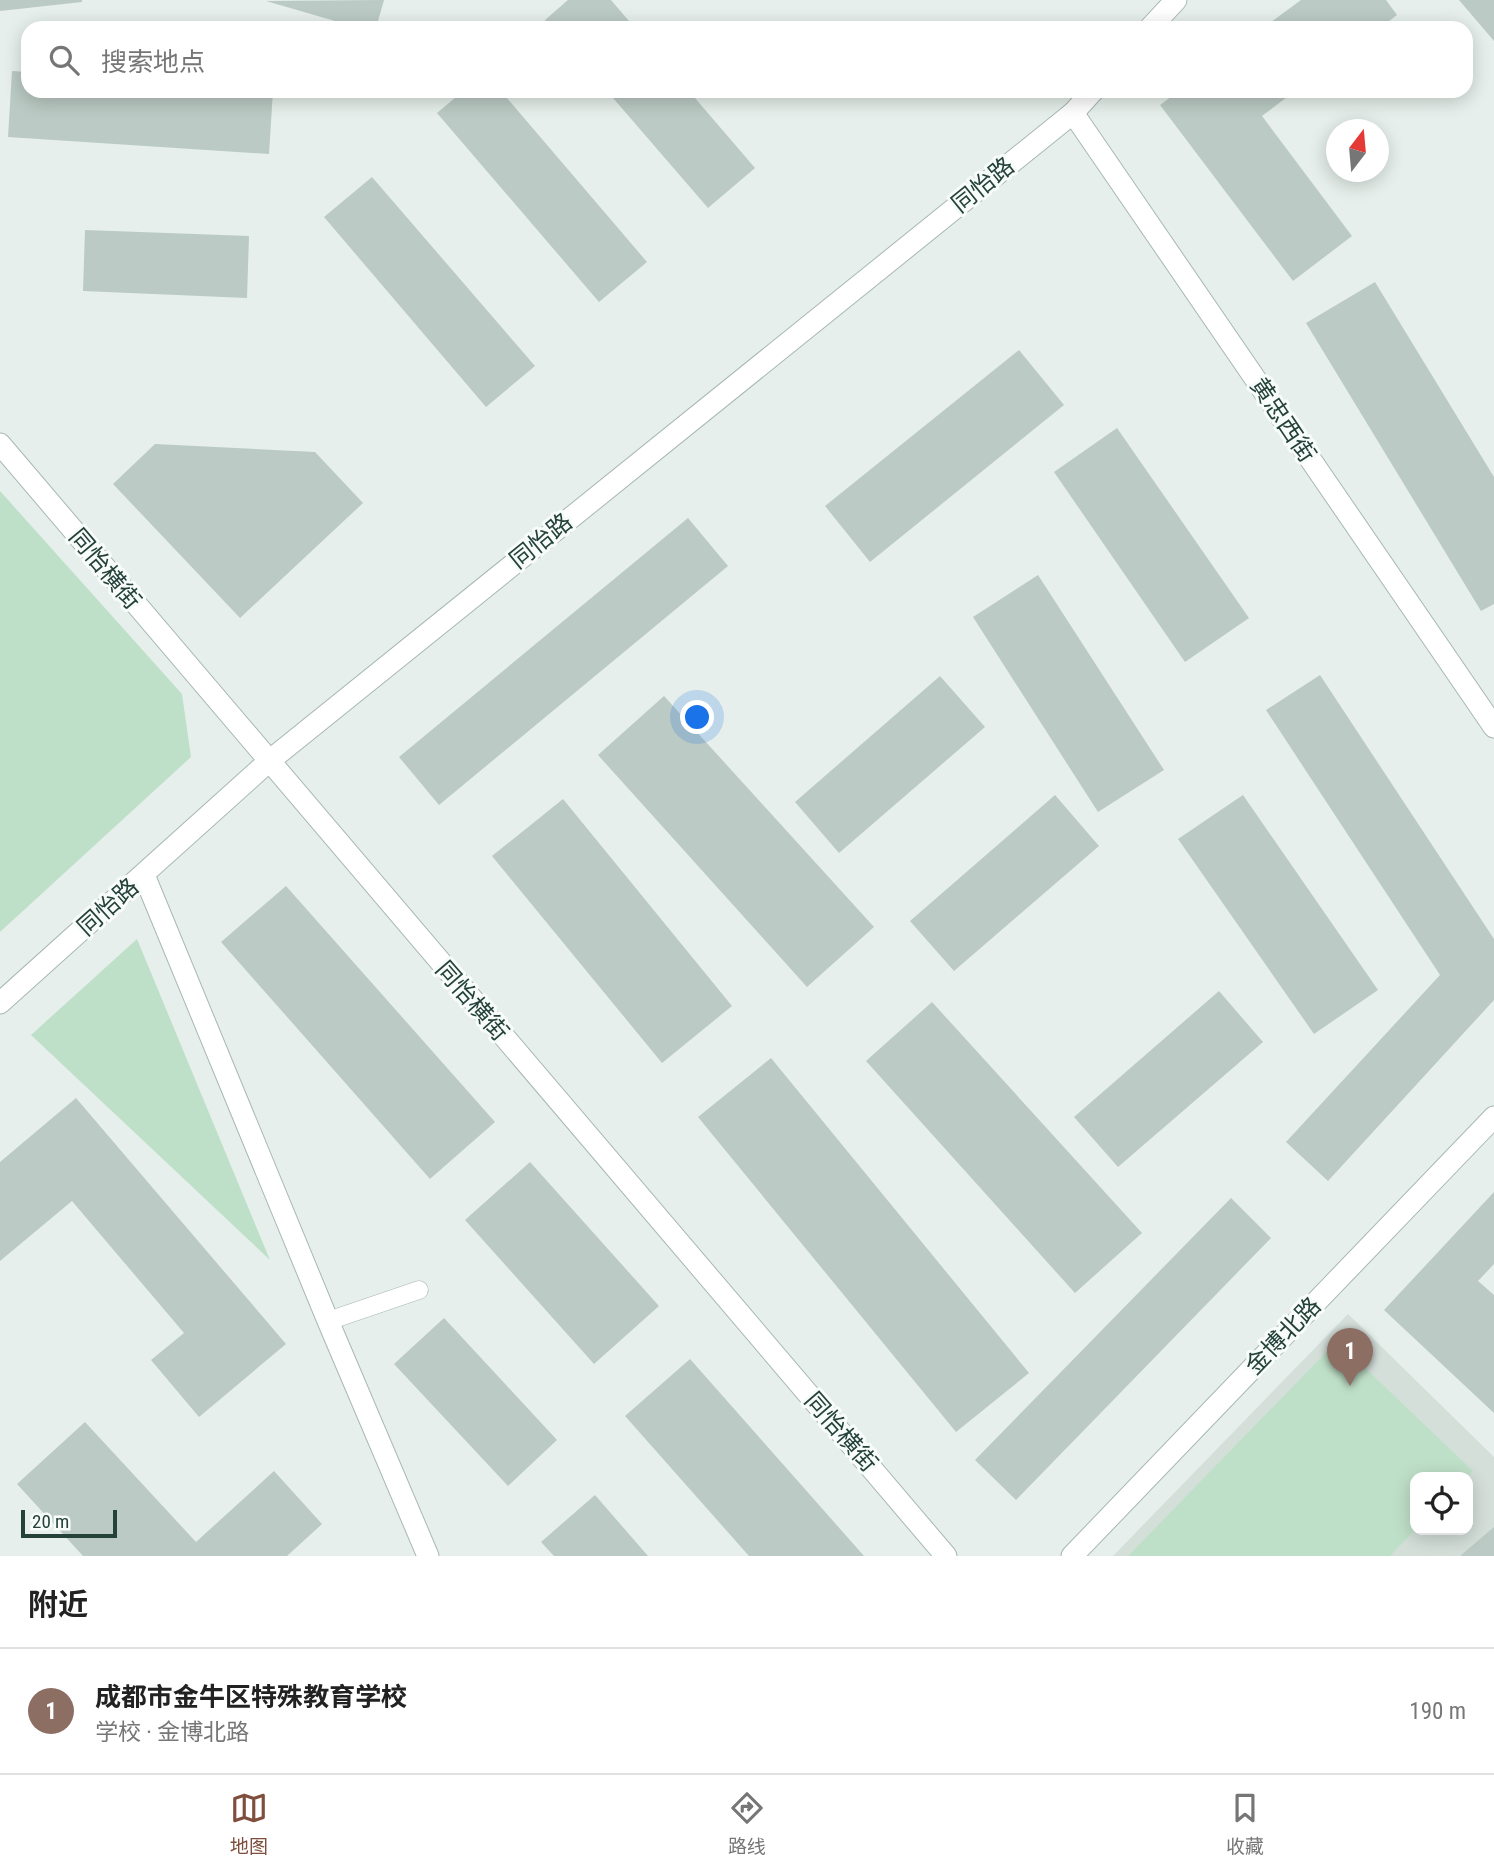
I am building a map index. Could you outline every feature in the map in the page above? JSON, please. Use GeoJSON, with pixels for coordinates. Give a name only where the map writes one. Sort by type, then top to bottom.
{"type":"FeatureCollection","features":[{"type":"Feature","properties":{"kind":"street"},"geometry":{"type":"LineString","coordinates":[[1156,21],[1176,0]]}},
{"type":"Feature","properties":{"kind":"street","name":"同怡路"},"geometry":{"type":"LineString","coordinates":[[0,1003],[268,762],[1073,113],[1087,98]]}},
{"type":"Feature","properties":{"kind":"street","name":"黄忠西街"},"geometry":{"type":"LineString","coordinates":[[1073,113],[1494,727]]}},
{"type":"Feature","properties":{"kind":"street","name":"同怡横街"},"geometry":{"type":"LineString","coordinates":[[0,444],[946,1556]]}},
{"type":"Feature","properties":{"kind":"street"},"geometry":{"type":"LineString","coordinates":[[144,875],[428,1556]]}},
{"type":"Feature","properties":{"kind":"street","name":"金博北路"},"geometry":{"type":"LineString","coordinates":[[1072,1556],[1494,1117]]}},
{"type":"Feature","properties":{"kind":"lane"},"geometry":{"type":"LineString","coordinates":[[328,1321],[419,1290]]}},
{"type":"Feature","properties":{"kind":"shaded area"},"geometry":{"type":"Polygon","coordinates":[[[1348,1314],[1494,1457],[1494,1556],[1113,1556],[1348,1314]]]}},
{"type":"Feature","properties":{"kind":"green space"},"geometry":{"type":"Polygon","coordinates":[[[0,491],[182,694],[191,757],[0,932],[0,491]]]}},
{"type":"Feature","properties":{"kind":"green space"},"geometry":{"type":"Polygon","coordinates":[[[137,939],[270,1260],[31,1035],[137,939]]]}},
{"type":"Feature","properties":{"kind":"green space"},"geometry":{"type":"Polygon","coordinates":[[[1337,1341],[1473,1471],[1410,1472],[1410,1535],[1390,1556],[1128,1556],[1337,1341]]]}},
{"type":"Feature","properties":{"kind":"building"},"geometry":{"type":"Polygon","coordinates":[[[0,0],[82,0],[82,2],[0,11],[0,0]]]}},
{"type":"Feature","properties":{"kind":"building"},"geometry":{"type":"Polygon","coordinates":[[[384,0],[378,21],[335,21],[266,1],[384,0]]]}},
{"type":"Feature","properties":{"kind":"building"},"geometry":{"type":"Polygon","coordinates":[[[568,0],[611,0],[629,21],[546,21],[568,0]]]}},
{"type":"Feature","properties":{"kind":"building"},"geometry":{"type":"Polygon","coordinates":[[[1301,0],[1386,0],[1397,15],[1389,21],[1272,21],[1301,0]]]}},
{"type":"Feature","properties":{"kind":"building"},"geometry":{"type":"Polygon","coordinates":[[[1459,0],[1494,0],[1494,41],[1459,0]]]}},
{"type":"Feature","properties":{"kind":"building"},"geometry":{"type":"Polygon","coordinates":[[[12,71],[21,72],[21,98],[273,98],[269,154],[8,137],[12,71]]]}},
{"type":"Feature","properties":{"kind":"building"},"geometry":{"type":"Polygon","coordinates":[[[455,98],[507,98],[647,262],[599,302],[437,113],[455,98]]]}},
{"type":"Feature","properties":{"kind":"building"},"geometry":{"type":"Polygon","coordinates":[[[613,98],[695,98],[755,168],[708,208],[613,98]]]}},
{"type":"Feature","properties":{"kind":"building"},"geometry":{"type":"Polygon","coordinates":[[[1170,98],[1286,98],[1262,116],[1352,236],[1293,281],[1160,105],[1170,98]]]}},
{"type":"Feature","properties":{"kind":"building"},"geometry":{"type":"Polygon","coordinates":[[[372,177],[535,366],[486,407],[324,217],[372,177]]]}},
{"type":"Feature","properties":{"kind":"building"},"geometry":{"type":"Polygon","coordinates":[[[85,230],[249,236],[247,298],[83,291],[85,230]]]}},
{"type":"Feature","properties":{"kind":"building"},"geometry":{"type":"Polygon","coordinates":[[[1375,282],[1494,477],[1494,604],[1481,611],[1306,323],[1375,282]]]}},
{"type":"Feature","properties":{"kind":"building"},"geometry":{"type":"Polygon","coordinates":[[[1019,350],[1064,405],[870,562],[825,506],[1019,350]]]}},
{"type":"Feature","properties":{"kind":"building"},"geometry":{"type":"Polygon","coordinates":[[[1117,428],[1249,618],[1185,662],[1054,472],[1117,428]]]}},
{"type":"Feature","properties":{"kind":"building"},"geometry":{"type":"Polygon","coordinates":[[[155,444],[315,452],[363,503],[240,618],[113,484],[155,444]]]}},
{"type":"Feature","properties":{"kind":"building"},"geometry":{"type":"Polygon","coordinates":[[[688,518],[728,566],[439,805],[399,757],[688,518]]]}},
{"type":"Feature","properties":{"kind":"building"},"geometry":{"type":"Polygon","coordinates":[[[1038,575],[1164,770],[1098,812],[973,617],[1038,575]]]}},
{"type":"Feature","properties":{"kind":"building"},"geometry":{"type":"Polygon","coordinates":[[[1320,675],[1494,939],[1494,1000],[1328,1181],[1286,1142],[1440,975],[1266,710],[1320,675]]]}},
{"type":"Feature","properties":{"kind":"building"},"geometry":{"type":"Polygon","coordinates":[[[940,676],[985,727],[839,853],[795,802],[940,676]]]}},
{"type":"Feature","properties":{"kind":"building"},"geometry":{"type":"Polygon","coordinates":[[[664,696],[874,927],[807,987],[598,755],[664,696]]]}},
{"type":"Feature","properties":{"kind":"building"},"geometry":{"type":"Polygon","coordinates":[[[1055,795],[1099,846],[954,971],[910,921],[1055,795]]]}},
{"type":"Feature","properties":{"kind":"building"},"geometry":{"type":"Polygon","coordinates":[[[1243,795],[1378,990],[1314,1034],[1178,839],[1243,795]]]}},
{"type":"Feature","properties":{"kind":"building"},"geometry":{"type":"Polygon","coordinates":[[[563,799],[732,1006],[662,1063],[492,856],[563,799]]]}},
{"type":"Feature","properties":{"kind":"building"},"geometry":{"type":"Polygon","coordinates":[[[286,886],[495,1122],[430,1179],[221,942],[286,886]]]}},
{"type":"Feature","properties":{"kind":"building"},"geometry":{"type":"Polygon","coordinates":[[[1219,991],[1263,1042],[1118,1167],[1074,1117],[1219,991]]]}},
{"type":"Feature","properties":{"kind":"building"},"geometry":{"type":"Polygon","coordinates":[[[932,1002],[1142,1233],[1075,1293],[866,1061],[932,1002]]]}},
{"type":"Feature","properties":{"kind":"building"},"geometry":{"type":"Polygon","coordinates":[[[771,1058],[1029,1373],[956,1432],[698,1117],[771,1058]]]}},
{"type":"Feature","properties":{"kind":"building"},"geometry":{"type":"Polygon","coordinates":[[[76,1098],[286,1344],[199,1417],[151,1360],[184,1333],[72,1201],[0,1261],[0,1162],[76,1098]]]}},
{"type":"Feature","properties":{"kind":"building"},"geometry":{"type":"Polygon","coordinates":[[[530,1162],[659,1306],[594,1364],[465,1220],[530,1162]]]}},
{"type":"Feature","properties":{"kind":"building"},"geometry":{"type":"Polygon","coordinates":[[[1494,1192],[1494,1264],[1478,1281],[1494,1295],[1494,1413],[1384,1310],[1494,1192]]]}},
{"type":"Feature","properties":{"kind":"building"},"geometry":{"type":"Polygon","coordinates":[[[1231,1198],[1271,1238],[1016,1500],[975,1460],[1231,1198]]]}},
{"type":"Feature","properties":{"kind":"building"},"geometry":{"type":"Polygon","coordinates":[[[444,1318],[557,1440],[508,1486],[394,1364],[444,1318]]]}},
{"type":"Feature","properties":{"kind":"building"},"geometry":{"type":"Polygon","coordinates":[[[690,1359],[864,1556],[749,1556],[625,1416],[690,1359]]]}},
{"type":"Feature","properties":{"kind":"building"},"geometry":{"type":"Polygon","coordinates":[[[85,1422],[196,1542],[274,1471],[322,1524],[287,1556],[83,1556],[17,1484],[85,1422]]]}},
{"type":"Feature","properties":{"kind":"building"},"geometry":{"type":"Polygon","coordinates":[[[595,1495],[648,1556],[554,1556],[541,1542],[595,1495]]]}},
{"type":"Feature","properties":{"kind":"building"},"geometry":{"type":"Polygon","coordinates":[[[1494,1527],[1494,1556],[1460,1556],[1494,1527]]]}},
{"type":"Feature","properties":{"kind":"place","name":"成都市金牛区特殊教育学校"},"geometry":{"type":"Point","coordinates":[1350,1386]}}]}
